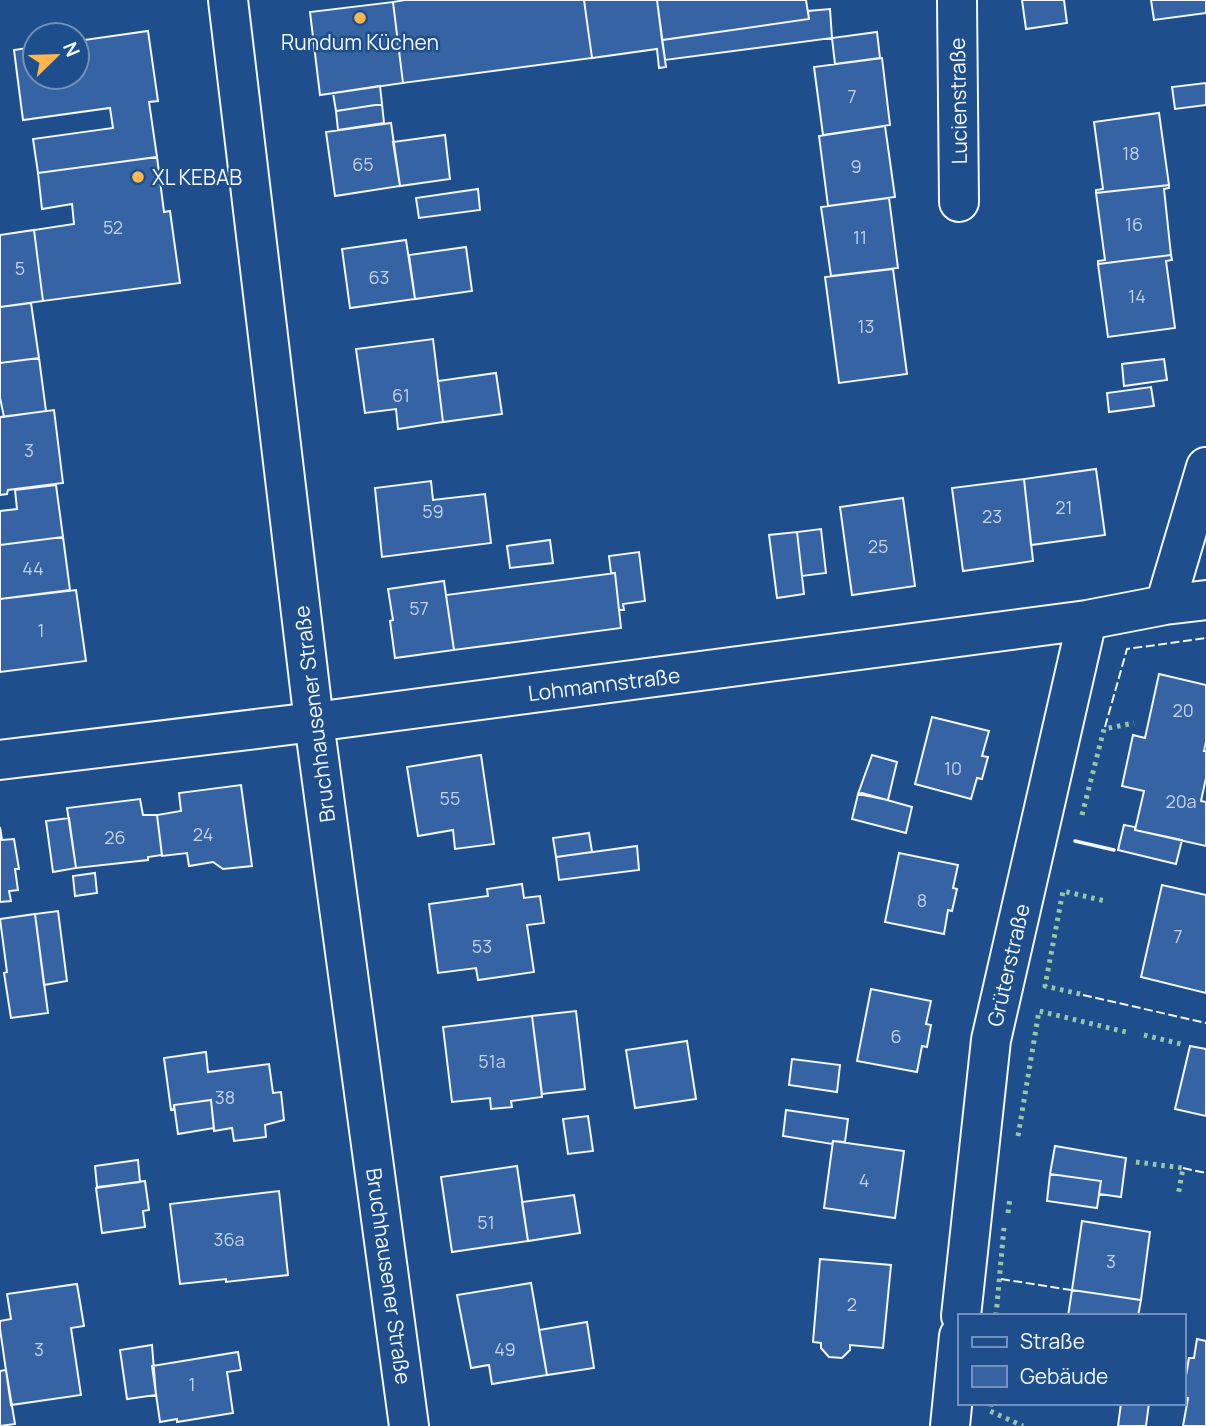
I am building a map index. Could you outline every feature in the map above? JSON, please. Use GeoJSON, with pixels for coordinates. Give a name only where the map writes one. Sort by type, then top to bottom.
{"type":"FeatureCollection","features":[{"type":"Feature","properties":{"kind":"street","name":"Bruchhausener Straße"},"geometry":{"type":"LineString","coordinates":[[228,0],[314,722],[409,1426]]}},
{"type":"Feature","properties":{"kind":"street","name":"Lucienstraße"},"geometry":{"type":"LineString","coordinates":[[957,0],[959,202]]}},
{"type":"Feature","properties":{"kind":"street"},"geometry":{"type":"LineString","coordinates":[[1165,605],[1206,467]]}},
{"type":"Feature","properties":{"kind":"street","name":"Lohmannstraße"},"geometry":{"type":"LineString","coordinates":[[0,760],[314,722],[1087,620],[1206,600]]}},
{"type":"Feature","properties":{"kind":"street","name":"Grüterstraße"},"geometry":{"type":"LineString","coordinates":[[961,1314],[991,1041],[1087,620]]}},
{"type":"Feature","properties":{"kind":"street"},"geometry":{"type":"LineString","coordinates":[[950,1426],[958,1346]]}},
{"type":"Feature","properties":{"kind":"building"},"geometry":{"type":"Polygon","coordinates":[[[584,0],[592,58],[403,83],[393,2],[584,0]]]}},
{"type":"Feature","properties":{"kind":"building"},"geometry":{"type":"Polygon","coordinates":[[[584,0],[657,0],[666,67],[659,68],[657,49],[592,58],[584,0]]]}},
{"type":"Feature","properties":{"kind":"building"},"geometry":{"type":"Polygon","coordinates":[[[657,0],[806,0],[809,19],[662,40],[657,0]]]}},
{"type":"Feature","properties":{"kind":"building"},"geometry":{"type":"Polygon","coordinates":[[[1022,0],[1064,0],[1067,23],[1026,29],[1022,0]]]}},
{"type":"Feature","properties":{"kind":"building"},"geometry":{"type":"Polygon","coordinates":[[[1151,0],[1206,0],[1206,13],[1154,20],[1151,0]]]}},
{"type":"Feature","properties":{"kind":"building"},"geometry":{"type":"Polygon","coordinates":[[[393,2],[403,83],[320,95],[310,12],[393,2]]]}},
{"type":"Feature","properties":{"kind":"building"},"geometry":{"type":"Polygon","coordinates":[[[830,9],[832,38],[665,60],[662,40],[809,19],[808,11],[830,9]]]}},
{"type":"Feature","properties":{"kind":"building"},"geometry":{"type":"Polygon","coordinates":[[[148,31],[158,101],[149,102],[157,157],[38,173],[33,139],[113,128],[110,108],[23,120],[14,50],[21,49],[21,91],[91,91],[91,39],[148,31]]]}},
{"type":"Feature","properties":{"kind":"building"},"geometry":{"type":"Polygon","coordinates":[[[877,32],[880,58],[835,64],[832,38],[877,32]]]}},
{"type":"Feature","properties":{"kind":"building"},"geometry":{"type":"Polygon","coordinates":[[[882,58],[890,125],[823,135],[814,67],[882,58]]]}},
{"type":"Feature","properties":{"kind":"building"},"geometry":{"type":"Polygon","coordinates":[[[1206,83],[1206,105],[1175,109],[1172,87],[1206,83]]]}},
{"type":"Feature","properties":{"kind":"building"},"geometry":{"type":"Polygon","coordinates":[[[380,86],[382,104],[336,111],[333,93],[380,86]]]}},
{"type":"Feature","properties":{"kind":"building"},"geometry":{"type":"Polygon","coordinates":[[[382,104],[384,123],[338,130],[336,111],[382,104]]]}},
{"type":"Feature","properties":{"kind":"building"},"geometry":{"type":"Polygon","coordinates":[[[1159,113],[1169,185],[1096,193],[1096,190],[1103,189],[1094,122],[1159,113]]]}},
{"type":"Feature","properties":{"kind":"building"},"geometry":{"type":"Polygon","coordinates":[[[391,123],[400,186],[335,196],[326,132],[391,123]]]}},
{"type":"Feature","properties":{"kind":"building"},"geometry":{"type":"Polygon","coordinates":[[[885,126],[895,197],[828,206],[819,136],[885,126]]]}},
{"type":"Feature","properties":{"kind":"building"},"geometry":{"type":"Polygon","coordinates":[[[445,135],[450,179],[400,186],[393,142],[445,135]]]}},
{"type":"Feature","properties":{"kind":"building"},"geometry":{"type":"Polygon","coordinates":[[[157,157],[164,212],[170,211],[180,283],[43,301],[34,230],[74,224],[72,204],[42,209],[38,173],[157,157]]]}},
{"type":"Feature","properties":{"kind":"building"},"geometry":{"type":"Polygon","coordinates":[[[1169,185],[1169,188],[1164,189],[1171,255],[1098,264],[1098,261],[1105,260],[1096,193],[1169,185]]]}},
{"type":"Feature","properties":{"kind":"building"},"geometry":{"type":"Polygon","coordinates":[[[478,189],[480,210],[419,218],[416,198],[478,189]]]}},
{"type":"Feature","properties":{"kind":"building"},"geometry":{"type":"Polygon","coordinates":[[[889,198],[898,268],[831,276],[821,207],[889,198]]]}},
{"type":"Feature","properties":{"kind":"building"},"geometry":{"type":"Polygon","coordinates":[[[34,230],[43,301],[0,307],[0,235],[34,230]]]}},
{"type":"Feature","properties":{"kind":"building"},"geometry":{"type":"Polygon","coordinates":[[[406,240],[415,299],[350,308],[342,249],[406,240]]]}},
{"type":"Feature","properties":{"kind":"building"},"geometry":{"type":"Polygon","coordinates":[[[466,247],[472,291],[415,299],[409,255],[466,247]]]}},
{"type":"Feature","properties":{"kind":"building"},"geometry":{"type":"Polygon","coordinates":[[[1171,255],[1172,260],[1166,261],[1175,328],[1108,337],[1098,264],[1171,255]]]}},
{"type":"Feature","properties":{"kind":"building"},"geometry":{"type":"Polygon","coordinates":[[[893,269],[907,374],[839,383],[825,277],[893,269]]]}},
{"type":"Feature","properties":{"kind":"building"},"geometry":{"type":"Polygon","coordinates":[[[31,303],[39,358],[0,363],[0,307],[31,303]]]}},
{"type":"Feature","properties":{"kind":"building"},"geometry":{"type":"Polygon","coordinates":[[[433,339],[443,422],[398,429],[396,409],[365,413],[356,349],[433,339]]]}},
{"type":"Feature","properties":{"kind":"building"},"geometry":{"type":"Polygon","coordinates":[[[39,358],[46,411],[4,417],[0,398],[0,363],[39,358]]]}},
{"type":"Feature","properties":{"kind":"building"},"geometry":{"type":"Polygon","coordinates":[[[1164,359],[1167,380],[1124,386],[1122,364],[1164,359]]]}},
{"type":"Feature","properties":{"kind":"building"},"geometry":{"type":"Polygon","coordinates":[[[496,373],[502,414],[443,422],[438,381],[496,373]]]}},
{"type":"Feature","properties":{"kind":"building"},"geometry":{"type":"Polygon","coordinates":[[[1151,387],[1154,406],[1109,412],[1107,393],[1151,387]]]}},
{"type":"Feature","properties":{"kind":"building"},"geometry":{"type":"Polygon","coordinates":[[[54,410],[63,483],[8,490],[7,494],[0,495],[0,417],[54,410]]]}},
{"type":"Feature","properties":{"kind":"building"},"geometry":{"type":"Polygon","coordinates":[[[1096,469],[1105,535],[1031,545],[1024,479],[1096,469]]]}},
{"type":"Feature","properties":{"kind":"building"},"geometry":{"type":"Polygon","coordinates":[[[1024,479],[1033,561],[963,571],[952,488],[1024,479]]]}},
{"type":"Feature","properties":{"kind":"building"},"geometry":{"type":"Polygon","coordinates":[[[431,481],[433,500],[485,494],[491,543],[382,557],[375,488],[431,481]]]}},
{"type":"Feature","properties":{"kind":"building"},"geometry":{"type":"Polygon","coordinates":[[[56,485],[63,537],[0,545],[0,511],[17,509],[15,490],[56,485]]]}},
{"type":"Feature","properties":{"kind":"building"},"geometry":{"type":"Polygon","coordinates":[[[903,498],[915,586],[852,595],[840,507],[903,498]]]}},
{"type":"Feature","properties":{"kind":"building"},"geometry":{"type":"Polygon","coordinates":[[[821,529],[826,573],[802,576],[797,532],[821,529]]]}},
{"type":"Feature","properties":{"kind":"building"},"geometry":{"type":"Polygon","coordinates":[[[797,532],[804,594],[777,598],[769,535],[797,532]]]}},
{"type":"Feature","properties":{"kind":"building"},"geometry":{"type":"Polygon","coordinates":[[[63,537],[70,590],[0,599],[0,545],[63,537]]]}},
{"type":"Feature","properties":{"kind":"building"},"geometry":{"type":"Polygon","coordinates":[[[550,540],[553,563],[510,568],[507,546],[550,540]]]}},
{"type":"Feature","properties":{"kind":"building"},"geometry":{"type":"Polygon","coordinates":[[[639,552],[645,601],[623,604],[624,610],[619,610],[615,573],[611,573],[609,556],[639,552]]]}},
{"type":"Feature","properties":{"kind":"building"},"geometry":{"type":"Polygon","coordinates":[[[615,573],[621,628],[454,650],[446,595],[615,573]]]}},
{"type":"Feature","properties":{"kind":"building"},"geometry":{"type":"Polygon","coordinates":[[[444,581],[454,650],[395,658],[388,589],[444,581]]]}},
{"type":"Feature","properties":{"kind":"building"},"geometry":{"type":"Polygon","coordinates":[[[76,590],[86,661],[0,672],[0,599],[76,590]]]}},
{"type":"Feature","properties":{"kind":"building"},"geometry":{"type":"Polygon","coordinates":[[[1159,674],[1206,685],[1206,778],[1201,801],[1206,802],[1206,846],[1135,830],[1144,791],[1122,786],[1133,735],[1145,738],[1159,674]]]}},
{"type":"Feature","properties":{"kind":"building"},"geometry":{"type":"Polygon","coordinates":[[[932,717],[989,731],[982,756],[988,757],[982,779],[977,778],[971,799],[915,784],[932,717]]]}},
{"type":"Feature","properties":{"kind":"building"},"geometry":{"type":"Polygon","coordinates":[[[481,755],[494,844],[455,849],[453,830],[418,836],[407,767],[481,755]]]}},
{"type":"Feature","properties":{"kind":"building"},"geometry":{"type":"Polygon","coordinates":[[[872,755],[897,762],[888,800],[858,794],[872,755]]]}},
{"type":"Feature","properties":{"kind":"building"},"geometry":{"type":"Polygon","coordinates":[[[241,785],[252,866],[223,869],[213,862],[189,866],[187,853],[162,856],[157,815],[181,811],[179,793],[241,785]]]}},
{"type":"Feature","properties":{"kind":"building"},"geometry":{"type":"Polygon","coordinates":[[[858,794],[912,807],[906,833],[852,819],[858,794]]]}},
{"type":"Feature","properties":{"kind":"building"},"geometry":{"type":"Polygon","coordinates":[[[140,799],[143,815],[157,815],[162,855],[148,857],[148,860],[76,868],[67,808],[140,799]]]}},
{"type":"Feature","properties":{"kind":"building"},"geometry":{"type":"Polygon","coordinates":[[[69,818],[76,868],[53,872],[46,821],[69,818]]]}},
{"type":"Feature","properties":{"kind":"building"},"geometry":{"type":"Polygon","coordinates":[[[1124,825],[1182,840],[1176,864],[1118,850],[1124,825]]]}},
{"type":"Feature","properties":{"kind":"building"},"geometry":{"type":"Polygon","coordinates":[[[0,827],[2,840],[14,839],[19,869],[15,869],[18,890],[9,891],[11,901],[0,902],[0,827]]]}},
{"type":"Feature","properties":{"kind":"building"},"geometry":{"type":"Polygon","coordinates":[[[589,833],[592,852],[556,857],[553,838],[589,833]]]}},
{"type":"Feature","properties":{"kind":"building"},"geometry":{"type":"Polygon","coordinates":[[[637,846],[639,870],[559,880],[556,857],[637,846]]]}},
{"type":"Feature","properties":{"kind":"building"},"geometry":{"type":"Polygon","coordinates":[[[899,853],[958,865],[953,888],[957,889],[952,911],[948,910],[944,934],[885,922],[899,853]]]}},
{"type":"Feature","properties":{"kind":"building"},"geometry":{"type":"Polygon","coordinates":[[[95,873],[97,893],[75,896],[73,876],[95,873]]]}},
{"type":"Feature","properties":{"kind":"building"},"geometry":{"type":"Polygon","coordinates":[[[522,884],[524,898],[540,896],[544,923],[527,925],[534,972],[478,980],[476,968],[438,973],[429,904],[488,896],[487,889],[522,884]]]}},
{"type":"Feature","properties":{"kind":"building"},"geometry":{"type":"Polygon","coordinates":[[[1162,885],[1206,895],[1206,993],[1141,977],[1162,885]]]}},
{"type":"Feature","properties":{"kind":"building"},"geometry":{"type":"Polygon","coordinates":[[[58,911],[67,981],[44,985],[35,914],[58,911]]]}},
{"type":"Feature","properties":{"kind":"building"},"geometry":{"type":"Polygon","coordinates":[[[35,914],[48,1013],[11,1018],[0,919],[35,914]]]}},
{"type":"Feature","properties":{"kind":"building"},"geometry":{"type":"Polygon","coordinates":[[[871,989],[931,1001],[926,1024],[931,1025],[927,1047],[922,1046],[917,1072],[857,1061],[871,989]]]}},
{"type":"Feature","properties":{"kind":"building"},"geometry":{"type":"Polygon","coordinates":[[[576,1011],[585,1089],[542,1094],[532,1016],[576,1011]]]}},
{"type":"Feature","properties":{"kind":"building"},"geometry":{"type":"Polygon","coordinates":[[[532,1016],[542,1097],[511,1101],[512,1107],[491,1109],[490,1098],[452,1102],[443,1027],[532,1016]]]}},
{"type":"Feature","properties":{"kind":"building"},"geometry":{"type":"Polygon","coordinates":[[[687,1041],[696,1099],[635,1108],[626,1050],[687,1041]]]}},
{"type":"Feature","properties":{"kind":"building"},"geometry":{"type":"Polygon","coordinates":[[[1190,1046],[1206,1049],[1206,1116],[1175,1109],[1190,1046]]]}},
{"type":"Feature","properties":{"kind":"building"},"geometry":{"type":"Polygon","coordinates":[[[206,1052],[208,1072],[269,1064],[273,1093],[281,1092],[284,1120],[265,1125],[266,1137],[234,1141],[232,1128],[214,1131],[211,1100],[174,1105],[171,1110],[164,1058],[206,1052]]]}},
{"type":"Feature","properties":{"kind":"building"},"geometry":{"type":"Polygon","coordinates":[[[792,1059],[840,1065],[837,1092],[789,1085],[792,1059]]]}},
{"type":"Feature","properties":{"kind":"building"},"geometry":{"type":"Polygon","coordinates":[[[211,1100],[214,1128],[178,1134],[174,1105],[211,1100]]]}},
{"type":"Feature","properties":{"kind":"building"},"geometry":{"type":"Polygon","coordinates":[[[786,1110],[848,1119],[845,1142],[833,1141],[832,1144],[783,1136],[786,1110]]]}},
{"type":"Feature","properties":{"kind":"building"},"geometry":{"type":"Polygon","coordinates":[[[588,1116],[593,1151],[568,1154],[563,1119],[588,1116]]]}},
{"type":"Feature","properties":{"kind":"building"},"geometry":{"type":"Polygon","coordinates":[[[833,1141],[904,1151],[895,1218],[824,1208],[833,1141]]]}},
{"type":"Feature","properties":{"kind":"building"},"geometry":{"type":"Polygon","coordinates":[[[1055,1146],[1126,1158],[1121,1197],[1099,1194],[1101,1181],[1050,1174],[1055,1146]]]}},
{"type":"Feature","properties":{"kind":"building"},"geometry":{"type":"Polygon","coordinates":[[[138,1160],[140,1182],[97,1187],[95,1166],[138,1160]]]}},
{"type":"Feature","properties":{"kind":"building"},"geometry":{"type":"Polygon","coordinates":[[[517,1166],[528,1241],[452,1252],[441,1177],[517,1166]]]}},
{"type":"Feature","properties":{"kind":"building"},"geometry":{"type":"Polygon","coordinates":[[[1050,1174],[1101,1181],[1097,1208],[1047,1201],[1050,1174]]]}},
{"type":"Feature","properties":{"kind":"building"},"geometry":{"type":"Polygon","coordinates":[[[145,1181],[149,1210],[143,1211],[145,1227],[102,1233],[96,1188],[145,1181]]]}},
{"type":"Feature","properties":{"kind":"building"},"geometry":{"type":"Polygon","coordinates":[[[279,1191],[288,1275],[180,1284],[170,1204],[279,1191]]]}},
{"type":"Feature","properties":{"kind":"building"},"geometry":{"type":"Polygon","coordinates":[[[574,1195],[580,1233],[528,1241],[522,1202],[574,1195]]]}},
{"type":"Feature","properties":{"kind":"building"},"geometry":{"type":"Polygon","coordinates":[[[1082,1221],[1150,1232],[1141,1300],[1072,1290],[1082,1221]]]}},
{"type":"Feature","properties":{"kind":"building"},"geometry":{"type":"Polygon","coordinates":[[[820,1259],[891,1265],[883,1348],[850,1345],[850,1350],[842,1358],[829,1357],[821,1348],[821,1343],[813,1342],[820,1259]]]}},
{"type":"Feature","properties":{"kind":"building"},"geometry":{"type":"Polygon","coordinates":[[[531,1283],[547,1375],[492,1384],[489,1365],[471,1368],[457,1295],[531,1283]]]}},
{"type":"Feature","properties":{"kind":"building"},"geometry":{"type":"Polygon","coordinates":[[[77,1284],[84,1326],[71,1328],[81,1395],[11,1405],[0,1329],[0,1321],[11,1319],[7,1294],[77,1284]]]}},
{"type":"Feature","properties":{"kind":"building"},"geometry":{"type":"Polygon","coordinates":[[[1072,1290],[1141,1300],[1138,1314],[1068,1314],[1072,1290]]]}},
{"type":"Feature","properties":{"kind":"building"},"geometry":{"type":"Polygon","coordinates":[[[587,1322],[594,1368],[547,1375],[539,1330],[587,1322]]]}},
{"type":"Feature","properties":{"kind":"building"},"geometry":{"type":"Polygon","coordinates":[[[1197,1339],[1206,1341],[1206,1426],[1183,1426],[1188,1398],[1185,1397],[1185,1381],[1189,1358],[1194,1358],[1197,1339]]]}},
{"type":"Feature","properties":{"kind":"building"},"geometry":{"type":"Polygon","coordinates":[[[152,1345],[156,1395],[127,1399],[120,1350],[152,1345]]]}},
{"type":"Feature","properties":{"kind":"building"},"geometry":{"type":"Polygon","coordinates":[[[238,1352],[241,1370],[227,1372],[233,1413],[160,1422],[152,1366],[238,1352]]]}},
{"type":"Feature","properties":{"kind":"building"},"geometry":{"type":"Polygon","coordinates":[[[6,1370],[15,1424],[0,1426],[0,1371],[6,1370]]]}},
{"type":"Feature","properties":{"kind":"building"},"geometry":{"type":"Polygon","coordinates":[[[1121,1405],[1149,1405],[1146,1426],[1118,1426],[1121,1405]]]}},
{"type":"Feature","properties":{"kind":"hedge"},"geometry":{"type":"LineString","coordinates":[[1082,815],[1104,729],[1134,723]]}},
{"type":"Feature","properties":{"kind":"hedge"},"geometry":{"type":"LineString","coordinates":[[1080,994],[1045,986],[1063,891],[1105,901]]}},
{"type":"Feature","properties":{"kind":"hedge"},"geometry":{"type":"LineString","coordinates":[[1018,1136],[1039,1011],[1126,1032]]}},
{"type":"Feature","properties":{"kind":"hedge"},"geometry":{"type":"LineString","coordinates":[[1144,1035],[1185,1045]]}},
{"type":"Feature","properties":{"kind":"hedge"},"geometry":{"type":"LineString","coordinates":[[1136,1162],[1183,1168],[1178,1196]]}},
{"type":"Feature","properties":{"kind":"hedge"},"geometry":{"type":"LineString","coordinates":[[1008,1213],[1010,1198]]}},
{"type":"Feature","properties":{"kind":"hedge"},"geometry":{"type":"LineString","coordinates":[[996,1314],[1004,1227]]}},
{"type":"Feature","properties":{"kind":"hedge"},"geometry":{"type":"LineString","coordinates":[[991,1405],[990,1411],[1023,1426]]}},
{"type":"Feature","properties":{"kind":"fence"},"geometry":{"type":"LineString","coordinates":[[1105,727],[1127,649],[1206,638]]}},
{"type":"Feature","properties":{"kind":"fence"},"geometry":{"type":"LineString","coordinates":[[1083,995],[1206,1023]]}},
{"type":"Feature","properties":{"kind":"fence"},"geometry":{"type":"LineString","coordinates":[[1183,1168],[1206,1173]]}},
{"type":"Feature","properties":{"kind":"fence"},"geometry":{"type":"LineString","coordinates":[[1001,1279],[1071,1290]]}},
{"type":"Feature","properties":{"kind":"wall"},"geometry":{"type":"LineString","coordinates":[[1075,841],[1114,850]]}},
{"type":"Feature","properties":{"kind":"place","name":"Rundum Küchen"},"geometry":{"type":"Point","coordinates":[360,18]}},
{"type":"Feature","properties":{"kind":"place","name":"XL KEBAB"},"geometry":{"type":"Point","coordinates":[138,177]}}]}
